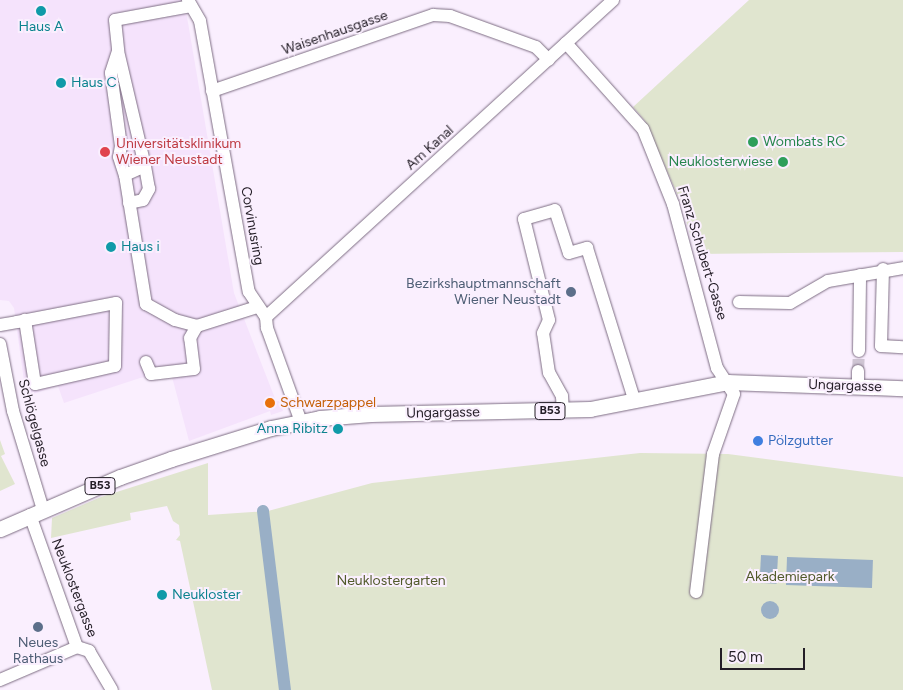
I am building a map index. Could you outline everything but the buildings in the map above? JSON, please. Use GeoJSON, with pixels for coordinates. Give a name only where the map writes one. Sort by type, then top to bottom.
{"type":"FeatureCollection","features":[{"type":"Feature","properties":{"kind":"main road","name":"Ungargasse"},"geometry":{"type":"LineString","coordinates":[[0,529],[172,459],[301,422],[371,414],[563,411],[635,402],[727,382],[858,378],[903,388]]}},
{"type":"Feature","properties":{"kind":"street","name":"Am Kanal"},"geometry":{"type":"LineString","coordinates":[[266,317],[613,0]]}},
{"type":"Feature","properties":{"kind":"street"},"geometry":{"type":"LineString","coordinates":[[129,203],[143,200],[150,188],[136,141],[125,70],[118,51],[115,20],[152,12],[163,6],[189,4]]}},
{"type":"Feature","properties":{"kind":"street","name":"Corvinusring"},"geometry":{"type":"LineString","coordinates":[[189,4],[200,20],[249,292],[257,307],[266,317],[267,328],[301,422]]}},
{"type":"Feature","properties":{"kind":"street","name":"Waisenhausgasse"},"geometry":{"type":"LineString","coordinates":[[212,91],[433,15],[450,16],[536,47],[549,60]]}},
{"type":"Feature","properties":{"kind":"street","name":"Franz Schubert-Gasse"},"geometry":{"type":"LineString","coordinates":[[566,43],[643,130],[674,204],[717,368],[727,382]]}},
{"type":"Feature","properties":{"kind":"street"},"geometry":{"type":"LineString","coordinates":[[118,51],[111,73],[122,146],[119,157],[125,175],[146,304],[175,320],[197,326],[257,307]]}},
{"type":"Feature","properties":{"kind":"street"},"geometry":{"type":"LineString","coordinates":[[122,146],[136,141]]}},
{"type":"Feature","properties":{"kind":"street"},"geometry":{"type":"LineString","coordinates":[[125,175],[145,166]]}},
{"type":"Feature","properties":{"kind":"street"},"geometry":{"type":"LineString","coordinates":[[563,411],[562,396],[549,373],[541,327],[549,320],[524,219],[555,210],[570,253],[587,248],[633,379],[635,402]]}},
{"type":"Feature","properties":{"kind":"street"},"geometry":{"type":"LineString","coordinates":[[740,302],[790,303],[828,280],[883,269],[903,268]]}},
{"type":"Feature","properties":{"kind":"street"},"geometry":{"type":"LineString","coordinates":[[883,269],[882,346],[903,347]]}},
{"type":"Feature","properties":{"kind":"street"},"geometry":{"type":"LineString","coordinates":[[859,351],[860,274]]}},
{"type":"Feature","properties":{"kind":"street"},"geometry":{"type":"LineString","coordinates":[[0,325],[25,320],[116,303],[115,366],[35,384],[25,320]]}},
{"type":"Feature","properties":{"kind":"street"},"geometry":{"type":"LineString","coordinates":[[146,362],[151,374],[194,369],[190,338],[197,326]]}},
{"type":"Feature","properties":{"kind":"street","name":"Schlögelgasse"},"geometry":{"type":"LineString","coordinates":[[0,344],[13,411],[37,513]]}},
{"type":"Feature","properties":{"kind":"street"},"geometry":{"type":"LineString","coordinates":[[696,592],[713,454],[734,394],[727,382]]}},
{"type":"Feature","properties":{"kind":"street","name":"Neuklostergasse"},"geometry":{"type":"LineString","coordinates":[[37,513],[77,647],[90,651],[112,690]]}},
{"type":"Feature","properties":{"kind":"street"},"geometry":{"type":"LineString","coordinates":[[0,680],[77,647]]}},
{"type":"Feature","properties":{"kind":"shaded area","name":"Universitätsklinikum Wiener Neustadt"},"geometry":{"type":"Polygon","coordinates":[[[0,0],[192,0],[186,11],[234,293],[276,401],[279,401],[283,411],[271,415],[270,411],[189,441],[171,373],[140,378],[64,403],[58,386],[26,396],[14,308],[9,301],[0,300],[0,0]]]}},
{"type":"Feature","properties":{"kind":"green space","name":"Neuklosterwiese"},"geometry":{"type":"Polygon","coordinates":[[[749,0],[903,0],[903,252],[696,254],[681,203],[645,121],[633,107],[749,0]]]}},
{"type":"Feature","properties":{"kind":"green space"},"geometry":{"type":"Polygon","coordinates":[[[0,440],[5,454],[1,456],[15,484],[0,491],[0,440]]]}},
{"type":"Feature","properties":{"kind":"green space"},"geometry":{"type":"Polygon","coordinates":[[[640,453],[728,454],[903,477],[903,690],[212,690],[180,541],[176,540],[180,535],[179,525],[173,521],[167,506],[130,513],[131,520],[51,538],[52,518],[101,497],[208,463],[208,515],[268,511],[372,483],[640,453]]]}},
{"type":"Feature","properties":{"kind":"water"},"geometry":{"type":"Polygon","coordinates":[[[761,555],[778,556],[777,584],[760,583],[761,555]]]}},
{"type":"Feature","properties":{"kind":"water"},"geometry":{"type":"Polygon","coordinates":[[[787,557],[873,560],[872,588],[786,585],[787,557]]]}},
{"type":"Feature","properties":{"kind":"water"},"geometry":{"type":"Polygon","coordinates":[[[770,601],[776,604],[779,610],[776,616],[770,619],[764,616],[761,610],[764,604],[770,601]]]}},
{"type":"Feature","properties":{"kind":"waterway"},"geometry":{"type":"LineString","coordinates":[[263,511],[285,690]]}},
{"type":"Feature","properties":{"kind":"tunnel"},"geometry":{"type":"LineString","coordinates":[[858,371],[859,351]]}},
{"type":"Feature","properties":{"kind":"place","name":"Haus A"},"geometry":{"type":"Point","coordinates":[41,11]}},
{"type":"Feature","properties":{"kind":"place","name":"Haus C"},"geometry":{"type":"Point","coordinates":[61,83]}},
{"type":"Feature","properties":{"kind":"place","name":"Wombats RC"},"geometry":{"type":"Point","coordinates":[753,142]}},
{"type":"Feature","properties":{"kind":"place","name":"Universitätsklinikum Wiener Neustadt"},"geometry":{"type":"Point","coordinates":[105,152]}},
{"type":"Feature","properties":{"kind":"place","name":"Neuklosterwiese"},"geometry":{"type":"Point","coordinates":[783,162]}},
{"type":"Feature","properties":{"kind":"place","name":"Haus i"},"geometry":{"type":"Point","coordinates":[111,247]}},
{"type":"Feature","properties":{"kind":"place","name":"Bezirkshauptmannschaft Wiener Neustadt"},"geometry":{"type":"Point","coordinates":[571,292]}},
{"type":"Feature","properties":{"kind":"place","name":"Schwarzpappel"},"geometry":{"type":"Point","coordinates":[270,403]}},
{"type":"Feature","properties":{"kind":"place","name":"Anna Ribitz"},"geometry":{"type":"Point","coordinates":[338,429]}},
{"type":"Feature","properties":{"kind":"place","name":"Pölzgutter"},"geometry":{"type":"Point","coordinates":[758,441]}},
{"type":"Feature","properties":{"kind":"place","name":"Neukloster"},"geometry":{"type":"Point","coordinates":[162,595]}},
{"type":"Feature","properties":{"kind":"place","name":"Neues Rathaus"},"geometry":{"type":"Point","coordinates":[38,627]}},
{"type":"Feature","properties":{"kind":"park label","name":"Akademiepark"},"geometry":{"type":"Point","coordinates":[790,577]}},
{"type":"Feature","properties":{"kind":"park label","name":"Neuklostergarten"},"geometry":{"type":"Point","coordinates":[391,581]}}]}
